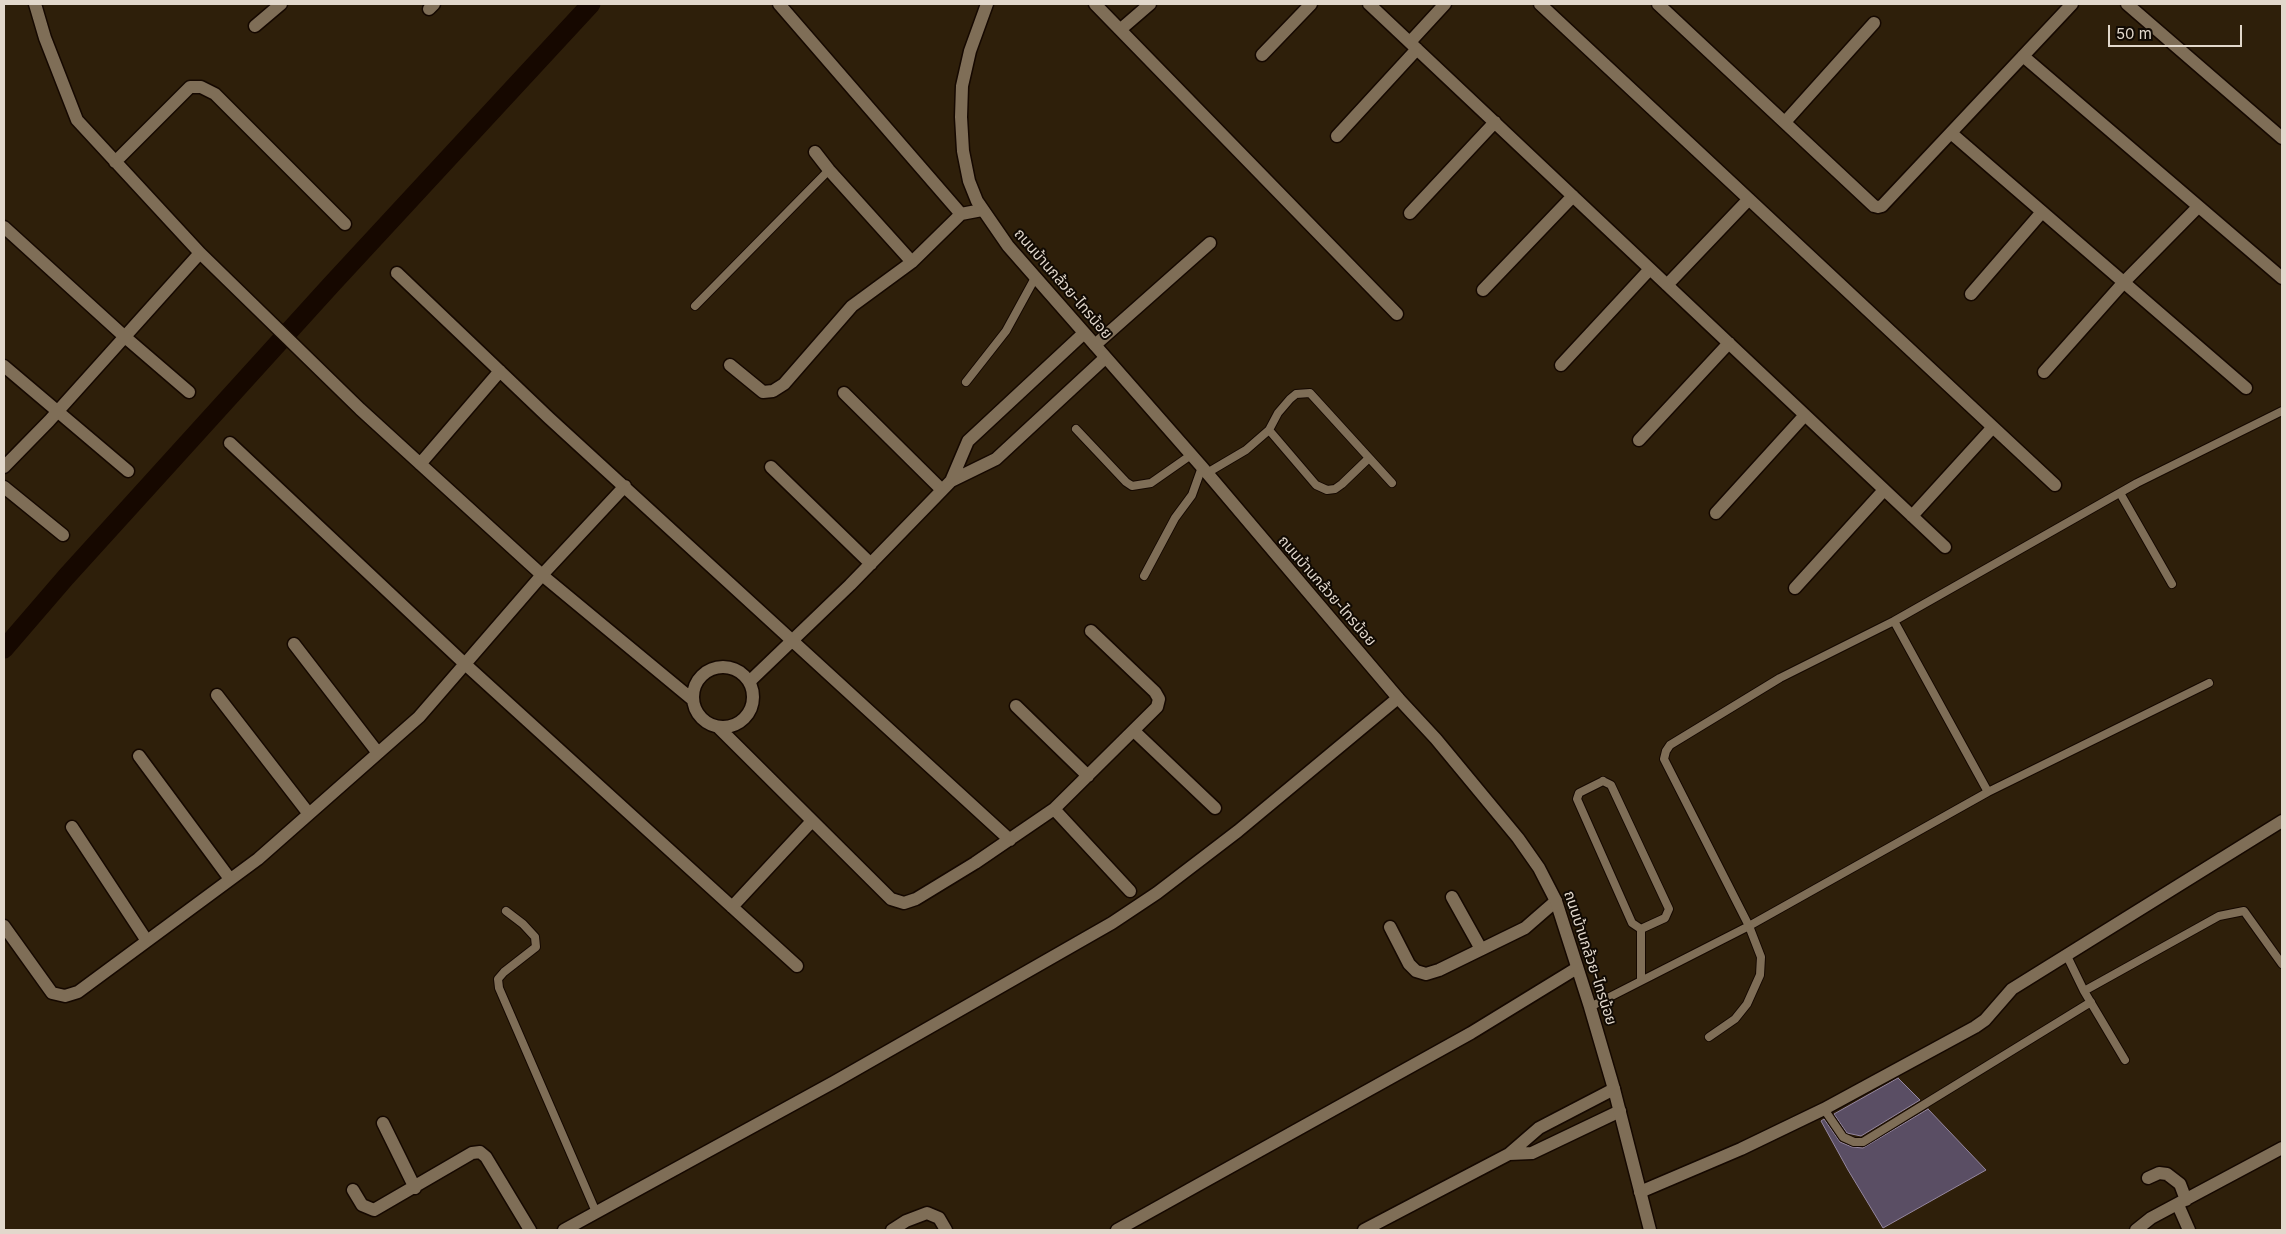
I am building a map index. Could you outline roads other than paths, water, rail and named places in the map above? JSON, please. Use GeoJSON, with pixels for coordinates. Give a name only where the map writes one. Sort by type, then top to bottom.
{"type":"FeatureCollection","features":[{"type":"Feature","properties":{"kind":"street"},"geometry":{"type":"LineString","coordinates":[[35,4],[45,38],[71,108],[85,130],[200,253],[420,464],[542,575],[694,700]]}},
{"type":"Feature","properties":{"kind":"street"},"geometry":{"type":"LineString","coordinates":[[255,26],[281,4]]}},
{"type":"Feature","properties":{"kind":"street"},"geometry":{"type":"LineString","coordinates":[[779,4],[961,214]]}},
{"type":"Feature","properties":{"kind":"street","name":"ถนนบ้านกล้วย-ไทรน้อย"},"geometry":{"type":"LineString","coordinates":[[987,4],[970,51],[962,86],[961,117],[963,151],[969,181],[982,210],[1008,246],[1035,278],[1204,470],[1398,698],[1436,738],[1518,838],[1538,868],[1556,901],[1590,1007],[1620,1111],[1650,1230]]}},
{"type":"Feature","properties":{"kind":"street"},"geometry":{"type":"LineString","coordinates":[[1095,4],[1397,314]]}},
{"type":"Feature","properties":{"kind":"street"},"geometry":{"type":"LineString","coordinates":[[1121,29],[1150,4]]}},
{"type":"Feature","properties":{"kind":"street"},"geometry":{"type":"LineString","coordinates":[[1262,55],[1311,4]]}},
{"type":"Feature","properties":{"kind":"street"},"geometry":{"type":"LineString","coordinates":[[1369,4],[1945,547]]}},
{"type":"Feature","properties":{"kind":"street"},"geometry":{"type":"LineString","coordinates":[[1337,136],[1445,4]]}},
{"type":"Feature","properties":{"kind":"street"},"geometry":{"type":"LineString","coordinates":[[1540,4],[2055,484]]}},
{"type":"Feature","properties":{"kind":"street"},"geometry":{"type":"LineString","coordinates":[[1658,4],[1874,206],[1878,207],[1882,206],[2072,4]]}},
{"type":"Feature","properties":{"kind":"street"},"geometry":{"type":"LineString","coordinates":[[2127,4],[2282,138]]}},
{"type":"Feature","properties":{"kind":"street"},"geometry":{"type":"LineString","coordinates":[[1785,122],[1874,23]]}},
{"type":"Feature","properties":{"kind":"street"},"geometry":{"type":"LineString","coordinates":[[2023,56],[2282,278]]}},
{"type":"Feature","properties":{"kind":"street"},"geometry":{"type":"LineString","coordinates":[[115,162],[190,87],[201,87],[216,94],[344,224]]}},
{"type":"Feature","properties":{"kind":"street"},"geometry":{"type":"LineString","coordinates":[[1410,213],[1495,122]]}},
{"type":"Feature","properties":{"kind":"street"},"geometry":{"type":"LineString","coordinates":[[1951,132],[2246,388]]}},
{"type":"Feature","properties":{"kind":"street"},"geometry":{"type":"LineString","coordinates":[[815,152],[912,262]]}},
{"type":"Feature","properties":{"kind":"street"},"geometry":{"type":"LineString","coordinates":[[1483,290],[1573,196]]}},
{"type":"Feature","properties":{"kind":"street"},"geometry":{"type":"LineString","coordinates":[[1667,285],[1749,199]]}},
{"type":"Feature","properties":{"kind":"street"},"geometry":{"type":"LineString","coordinates":[[2044,372],[2124,282],[2198,207]]}},
{"type":"Feature","properties":{"kind":"street"},"geometry":{"type":"LineString","coordinates":[[730,365],[763,392],[773,391],[784,384],[852,306],[912,262],[961,214],[982,210]]}},
{"type":"Feature","properties":{"kind":"street"},"geometry":{"type":"LineString","coordinates":[[1971,294],[2042,212]]}},
{"type":"Feature","properties":{"kind":"street"},"geometry":{"type":"LineString","coordinates":[[4,227],[124,337],[189,392]]}},
{"type":"Feature","properties":{"kind":"street"},"geometry":{"type":"LineString","coordinates":[[1095,345],[1210,243]]}},
{"type":"Feature","properties":{"kind":"street"},"geometry":{"type":"LineString","coordinates":[[4,467],[200,253]]}},
{"type":"Feature","properties":{"kind":"street"},"geometry":{"type":"LineString","coordinates":[[1561,365],[1650,269]]}},
{"type":"Feature","properties":{"kind":"street"},"geometry":{"type":"LineString","coordinates":[[397,273],[625,486],[1010,840]]}},
{"type":"Feature","properties":{"kind":"street"},"geometry":{"type":"LineString","coordinates":[[947,485],[968,441],[1084,334]]}},
{"type":"Feature","properties":{"kind":"street"},"geometry":{"type":"LineString","coordinates":[[1639,440],[1729,343]]}},
{"type":"Feature","properties":{"kind":"street"},"geometry":{"type":"LineString","coordinates":[[749,682],[871,564],[947,485],[996,459],[1105,358]]}},
{"type":"Feature","properties":{"kind":"street"},"geometry":{"type":"LineString","coordinates":[[4,366],[128,470]]}},
{"type":"Feature","properties":{"kind":"street"},"geometry":{"type":"LineString","coordinates":[[420,464],[500,370]]}},
{"type":"Feature","properties":{"kind":"street"},"geometry":{"type":"LineString","coordinates":[[844,393],[947,485]]}},
{"type":"Feature","properties":{"kind":"street"},"geometry":{"type":"LineString","coordinates":[[1716,513],[1805,415]]}},
{"type":"Feature","properties":{"kind":"street"},"geometry":{"type":"LineString","coordinates":[[1912,516],[1993,427]]}},
{"type":"Feature","properties":{"kind":"street"},"geometry":{"type":"LineString","coordinates":[[230,443],[465,664],[797,966]]}},
{"type":"Feature","properties":{"kind":"street"},"geometry":{"type":"LineString","coordinates":[[771,467],[871,564]]}},
{"type":"Feature","properties":{"kind":"street"},"geometry":{"type":"LineString","coordinates":[[4,486],[63,535]]}},
{"type":"Feature","properties":{"kind":"street"},"geometry":{"type":"LineString","coordinates":[[4,926],[52,992],[65,996],[78,992],[258,859],[419,717],[542,575],[625,486]]}},
{"type":"Feature","properties":{"kind":"street"},"geometry":{"type":"LineString","coordinates":[[1794,588],[1884,490]]}},
{"type":"Feature","properties":{"kind":"street"},"geometry":{"type":"LineString","coordinates":[[718,727],[734,726],[746,717],[753,702],[752,687],[749,682],[743,674],[728,667],[713,668],[700,677],[693,692],[694,707],[703,720],[718,727],[891,899],[904,903],[916,899],[1010,840],[1054,808],[1157,707],[1158,696],[1092,631]]}},
{"type":"Feature","properties":{"kind":"street"},"geometry":{"type":"LineString","coordinates":[[294,644],[378,752]]}},
{"type":"Feature","properties":{"kind":"street"},"geometry":{"type":"LineString","coordinates":[[217,695],[309,814]]}},
{"type":"Feature","properties":{"kind":"street"},"geometry":{"type":"LineString","coordinates":[[564,1230],[834,1082],[1112,924],[1157,893],[1291,788],[1398,698]]}},
{"type":"Feature","properties":{"kind":"street"},"geometry":{"type":"LineString","coordinates":[[1016,706],[1088,776]]}},
{"type":"Feature","properties":{"kind":"street"},"geometry":{"type":"LineString","coordinates":[[1134,731],[1215,808]]}},
{"type":"Feature","properties":{"kind":"street"},"geometry":{"type":"LineString","coordinates":[[139,756],[230,879]]}},
{"type":"Feature","properties":{"kind":"street"},"geometry":{"type":"LineString","coordinates":[[1054,808],[1130,891]]}},
{"type":"Feature","properties":{"kind":"street"},"geometry":{"type":"LineString","coordinates":[[732,907],[812,821]]}},
{"type":"Feature","properties":{"kind":"street"},"geometry":{"type":"LineString","coordinates":[[1640,1192],[1741,1149],[1824,1109],[1975,1028],[1985,1020],[2012,989],[2282,821]]}},
{"type":"Feature","properties":{"kind":"street"},"geometry":{"type":"LineString","coordinates":[[72,827],[147,941]]}},
{"type":"Feature","properties":{"kind":"street"},"geometry":{"type":"LineString","coordinates":[[1452,897],[1481,949]]}},
{"type":"Feature","properties":{"kind":"street"},"geometry":{"type":"LineString","coordinates":[[1390,927],[1409,964],[1416,971],[1426,974],[1439,970],[1525,928],[1556,901]]}},
{"type":"Feature","properties":{"kind":"street"},"geometry":{"type":"LineString","coordinates":[[1117,1230],[1471,1033],[1577,968]]}},
{"type":"Feature","properties":{"kind":"street"},"geometry":{"type":"LineString","coordinates":[[1364,1230],[1509,1154],[1539,1128],[1614,1089]]}},
{"type":"Feature","properties":{"kind":"street"},"geometry":{"type":"LineString","coordinates":[[1509,1154],[1532,1153],[1620,1111]]}},
{"type":"Feature","properties":{"kind":"street"},"geometry":{"type":"LineString","coordinates":[[383,1123],[415,1188]]}},
{"type":"Feature","properties":{"kind":"street"},"geometry":{"type":"LineString","coordinates":[[2136,1230],[2151,1218],[2282,1148]]}},
{"type":"Feature","properties":{"kind":"street"},"geometry":{"type":"LineString","coordinates":[[353,1190],[362,1206],[374,1210],[415,1188],[472,1153],[480,1152],[486,1157],[530,1230]]}},
{"type":"Feature","properties":{"kind":"street"},"geometry":{"type":"LineString","coordinates":[[2148,1178],[2159,1173],[2167,1174],[2180,1184],[2182,1203],[2189,1230]]}},
{"type":"Feature","properties":{"kind":"street"},"geometry":{"type":"LineString","coordinates":[[892,1230],[906,1221],[927,1213],[939,1218],[946,1230]]}},
{"type":"Feature","properties":{"kind":"lane"},"geometry":{"type":"LineString","coordinates":[[695,306],[829,170]]}},
{"type":"Feature","properties":{"kind":"lane"},"geometry":{"type":"LineString","coordinates":[[966,382],[1006,331],[1035,278]]}},
{"type":"Feature","properties":{"kind":"lane"},"geometry":{"type":"LineString","coordinates":[[1144,576],[1175,518],[1192,495],[1204,470],[1246,450],[1269,430],[1278,413],[1296,394],[1310,393],[1392,483]]}},
{"type":"Feature","properties":{"kind":"lane"},"geometry":{"type":"LineString","coordinates":[[1709,1037],[1735,1019],[1755,990],[1760,975],[1761,957],[1748,926],[1664,759],[1666,751],[1670,746],[1780,678],[1894,621],[2120,493],[2282,411]]}},
{"type":"Feature","properties":{"kind":"lane"},"geometry":{"type":"LineString","coordinates":[[1076,429],[1132,486],[1151,483],[1191,455]]}},
{"type":"Feature","properties":{"kind":"lane"},"geometry":{"type":"LineString","coordinates":[[1269,430],[1316,485],[1327,490],[1335,489],[1342,484],[1369,458]]}},
{"type":"Feature","properties":{"kind":"lane"},"geometry":{"type":"LineString","coordinates":[[2120,493],[2172,584]]}},
{"type":"Feature","properties":{"kind":"lane"},"geometry":{"type":"LineString","coordinates":[[1894,621],[1988,792]]}},
{"type":"Feature","properties":{"kind":"lane"},"geometry":{"type":"LineString","coordinates":[[1590,1007],[1748,926],[1988,792],[2209,683]]}},
{"type":"Feature","properties":{"kind":"lane"},"geometry":{"type":"LineString","coordinates":[[1607,782],[1611,786],[1669,909],[1666,918],[1641,929],[1632,923],[1577,799],[1579,793],[1596,783],[1607,782]]}},
{"type":"Feature","properties":{"kind":"lane"},"geometry":{"type":"LineString","coordinates":[[506,911],[524,924],[535,938],[536,947],[504,972],[498,979],[499,988],[596,1212]]}},
{"type":"Feature","properties":{"kind":"lane"},"geometry":{"type":"LineString","coordinates":[[2084,991],[2219,916],[2244,911],[2282,964]]}},
{"type":"Feature","properties":{"kind":"lane"},"geometry":{"type":"LineString","coordinates":[[1641,929],[1641,980]]}},
{"type":"Feature","properties":{"kind":"lane"},"geometry":{"type":"LineString","coordinates":[[2066,954],[2084,991],[2125,1060]]}},
{"type":"Feature","properties":{"kind":"lane"},"geometry":{"type":"LineString","coordinates":[[1824,1109],[1843,1137],[1854,1142],[1863,1142],[2091,1002]]}},
{"type":"Feature","properties":{"kind":"waterway"},"geometry":{"type":"LineString","coordinates":[[4,649],[66,577],[331,285],[591,4]]}}]}
